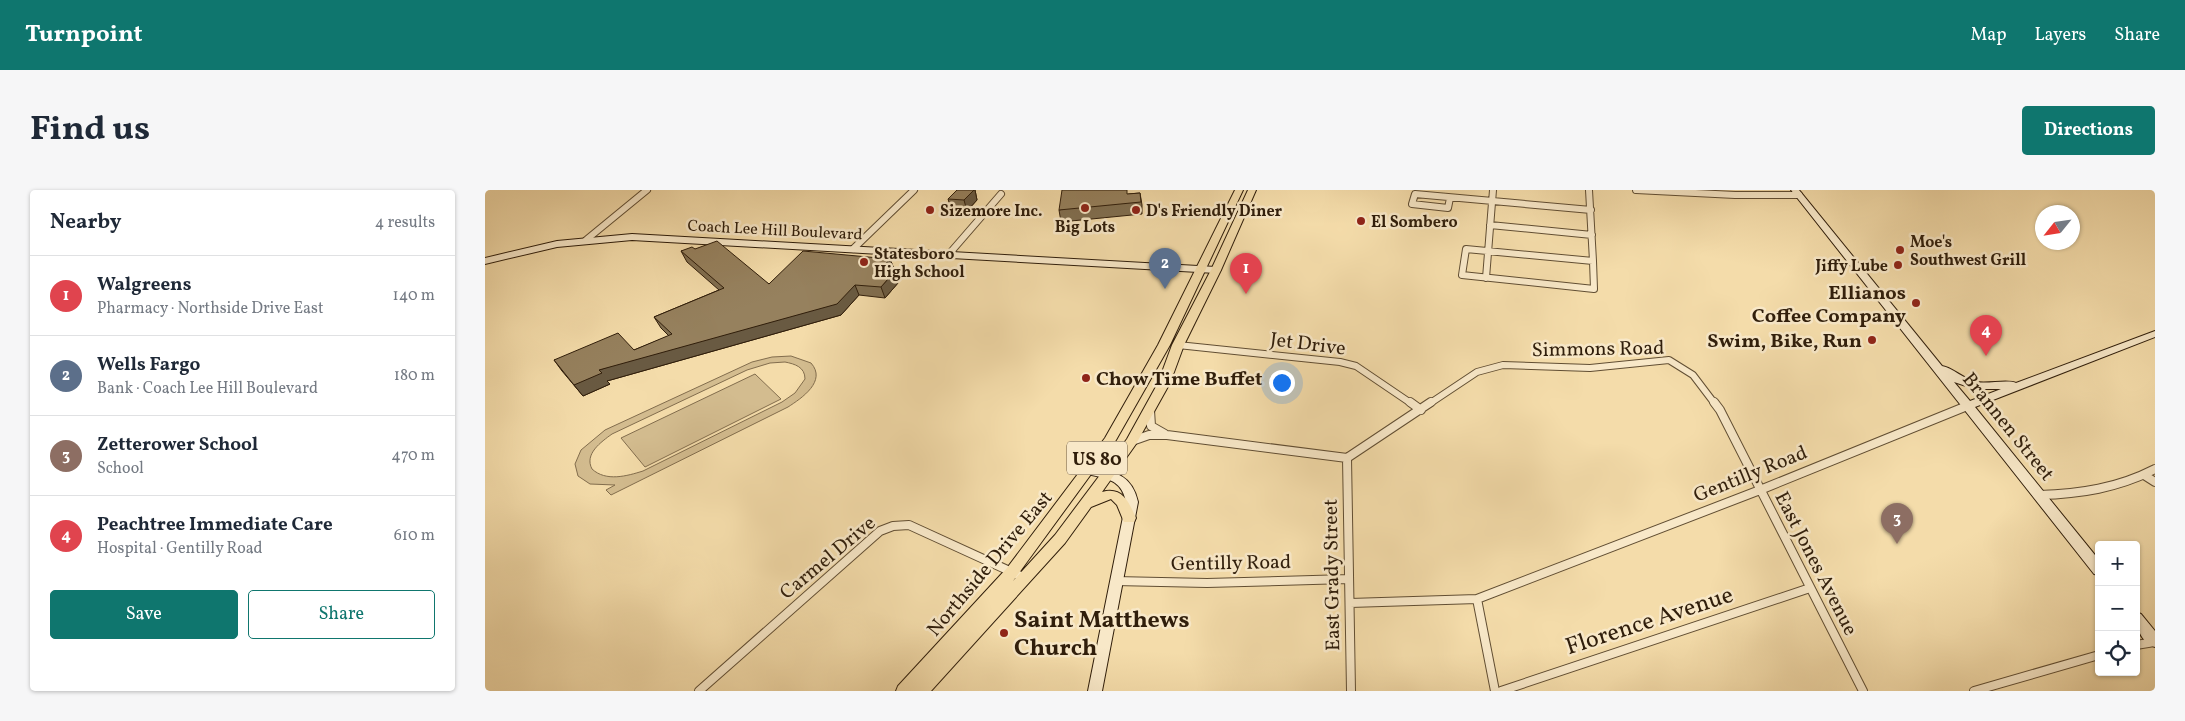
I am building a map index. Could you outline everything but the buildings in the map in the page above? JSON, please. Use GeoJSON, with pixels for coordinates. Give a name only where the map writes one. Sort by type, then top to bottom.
{"type":"FeatureCollection","features":[{"type":"Feature","properties":{"kind":"main road","name":"Northside Drive East"},"geometry":{"type":"LineString","coordinates":[[921,691],[1019,575],[1110,440],[1145,380],[1239,190]]}},
{"type":"Feature","properties":{"kind":"main road","name":"Northside Drive East"},"geometry":{"type":"LineString","coordinates":[[904,691],[1019,575],[1060,539],[1089,503],[1132,442],[1164,383],[1178,345],[1216,270],[1252,190]]}},
{"type":"Feature","properties":{"kind":"main road"},"geometry":{"type":"LineString","coordinates":[[1089,503],[1105,495],[1117,496],[1121,499],[1129,518]]}},
{"type":"Feature","properties":{"kind":"street"},"geometry":{"type":"LineString","coordinates":[[586,240],[647,190]]}},
{"type":"Feature","properties":{"kind":"street"},"geometry":{"type":"LineString","coordinates":[[853,249],[914,190]]}},
{"type":"Feature","properties":{"kind":"street"},"geometry":{"type":"LineString","coordinates":[[1486,278],[1493,190]]}},
{"type":"Feature","properties":{"kind":"street"},"geometry":{"type":"LineString","coordinates":[[1589,190],[1591,210],[1593,261],[1594,289],[1462,275],[1466,249],[1593,261]]}},
{"type":"Feature","properties":{"kind":"street"},"geometry":{"type":"LineString","coordinates":[[1636,190],[1735,195],[1797,192]]}},
{"type":"Feature","properties":{"kind":"street","name":"Brannen Street"},"geometry":{"type":"LineString","coordinates":[[1797,192],[2095,565]]}},
{"type":"Feature","properties":{"kind":"street"},"geometry":{"type":"LineString","coordinates":[[949,254],[1001,194]]}},
{"type":"Feature","properties":{"kind":"street"},"geometry":{"type":"LineString","coordinates":[[1450,198],[1447,208],[1412,204],[1415,194],[1591,210]]}},
{"type":"Feature","properties":{"kind":"street"},"geometry":{"type":"LineString","coordinates":[[1490,225],[1592,235]]}},
{"type":"Feature","properties":{"kind":"street","name":"Coach Lee Hill Boulevard"},"geometry":{"type":"LineString","coordinates":[[485,261],[528,250],[586,240],[632,237],[1216,270]]}},
{"type":"Feature","properties":{"kind":"street","name":"Gentilly Road"},"geometry":{"type":"LineString","coordinates":[[1350,603],[1477,600],[1759,490],[1967,406],[2154,336]]}},
{"type":"Feature","properties":{"kind":"street","name":"Jet Drive"},"geometry":{"type":"LineString","coordinates":[[1178,345],[1340,362],[1356,366],[1421,410]]}},
{"type":"Feature","properties":{"kind":"street"},"geometry":{"type":"LineString","coordinates":[[1925,353],[1950,376],[1966,384],[1981,387],[2000,387],[2064,370]]}},
{"type":"Feature","properties":{"kind":"street","name":"Simmons Road"},"geometry":{"type":"LineString","coordinates":[[1347,458],[1477,372],[1503,365],[1590,368],[1669,360],[1693,375]]}},
{"type":"Feature","properties":{"kind":"street","name":"East Jones Avenue"},"geometry":{"type":"LineString","coordinates":[[1693,375],[1720,410],[1759,490],[1863,691]]}},
{"type":"Feature","properties":{"kind":"street"},"geometry":{"type":"LineString","coordinates":[[1150,410],[1151,426],[1167,435]]}},
{"type":"Feature","properties":{"kind":"street"},"geometry":{"type":"LineString","coordinates":[[1132,442],[1149,435],[1167,435],[1347,458]]}},
{"type":"Feature","properties":{"kind":"street","name":"East Grady Street"},"geometry":{"type":"LineString","coordinates":[[1347,458],[1347,579],[1350,603],[1351,691]]}},
{"type":"Feature","properties":{"kind":"street"},"geometry":{"type":"LineString","coordinates":[[2039,495],[2067,495],[2099,490],[2125,484],[2155,469]]}},
{"type":"Feature","properties":{"kind":"street"},"geometry":{"type":"LineString","coordinates":[[1089,470],[1109,474],[1120,479],[1129,490],[1132,502],[1115,581],[1095,691]]}},
{"type":"Feature","properties":{"kind":"street"},"geometry":{"type":"LineString","coordinates":[[2144,475],[2155,482]]}},
{"type":"Feature","properties":{"kind":"street","name":"Carmel Drive"},"geometry":{"type":"LineString","coordinates":[[699,691],[880,531],[893,526],[909,524],[1019,575]]}},
{"type":"Feature","properties":{"kind":"street","name":"Gentilly Road"},"geometry":{"type":"LineString","coordinates":[[1115,581],[1207,583],[1347,579]]}},
{"type":"Feature","properties":{"kind":"street","name":"Florence Avenue"},"geometry":{"type":"LineString","coordinates":[[1501,691],[1810,588]]}},
{"type":"Feature","properties":{"kind":"street"},"geometry":{"type":"LineString","coordinates":[[1477,600],[1495,691]]}},
{"type":"Feature","properties":{"kind":"street"},"geometry":{"type":"LineString","coordinates":[[2140,623],[2155,642],[2140,644]]}},
{"type":"Feature","properties":{"kind":"street"},"geometry":{"type":"LineString","coordinates":[[1974,691],[2095,656]]}},
{"type":"Feature","properties":{"kind":"shaded area"},"geometry":{"type":"Polygon","coordinates":[[[791,356],[811,363],[815,370],[816,376],[811,388],[788,407],[611,495],[606,490],[615,485],[590,484],[578,476],[575,464],[581,450],[605,430],[752,362],[772,357],[791,356]],[[785,362],[770,363],[747,370],[612,434],[592,453],[590,464],[592,469],[604,476],[610,477],[624,476],[643,471],[782,402],[795,393],[805,379],[801,369],[796,365],[785,362]]]}},
{"type":"Feature","properties":{"kind":"shaded area"},"geometry":{"type":"Polygon","coordinates":[[[755,374],[781,399],[645,467],[621,438],[755,374]]]}},
{"type":"Feature","properties":{"kind":"place","name":"Big Lots"},"geometry":{"type":"Point","coordinates":[1085,208]}},
{"type":"Feature","properties":{"kind":"place","name":"Sizemore Inc."},"geometry":{"type":"Point","coordinates":[930,210]}},
{"type":"Feature","properties":{"kind":"place","name":"D's Friendly Diner"},"geometry":{"type":"Point","coordinates":[1136,210]}},
{"type":"Feature","properties":{"kind":"place","name":"El Sombero"},"geometry":{"type":"Point","coordinates":[1361,221]}},
{"type":"Feature","properties":{"kind":"place","name":"Moe's Southwest Grill"},"geometry":{"type":"Point","coordinates":[1900,250]}},
{"type":"Feature","properties":{"kind":"place","name":"Statesboro High School"},"geometry":{"type":"Point","coordinates":[864,262]}},
{"type":"Feature","properties":{"kind":"place","name":"Jiffy Lube"},"geometry":{"type":"Point","coordinates":[1898,265]}},
{"type":"Feature","properties":{"kind":"place","name":"Wells Fargo"},"geometry":{"type":"Point","coordinates":[1165,289]}},
{"type":"Feature","properties":{"kind":"place","name":"Walgreens"},"geometry":{"type":"Point","coordinates":[1246,294]}},
{"type":"Feature","properties":{"kind":"place","name":"Ellianos Coffee Company"},"geometry":{"type":"Point","coordinates":[1916,303]}},
{"type":"Feature","properties":{"kind":"place","name":"Swim, Bike, Run"},"geometry":{"type":"Point","coordinates":[1872,340]}},
{"type":"Feature","properties":{"kind":"place","name":"Peachtree Immediate Care"},"geometry":{"type":"Point","coordinates":[1986,356]}},
{"type":"Feature","properties":{"kind":"place","name":"Chow Time Buffet"},"geometry":{"type":"Point","coordinates":[1086,378]}},
{"type":"Feature","properties":{"kind":"place","name":"Zetterower School"},"geometry":{"type":"Point","coordinates":[1897,544]}},
{"type":"Feature","properties":{"kind":"place","name":"Saint Matthews Church"},"geometry":{"type":"Point","coordinates":[1004,633]}}]}
